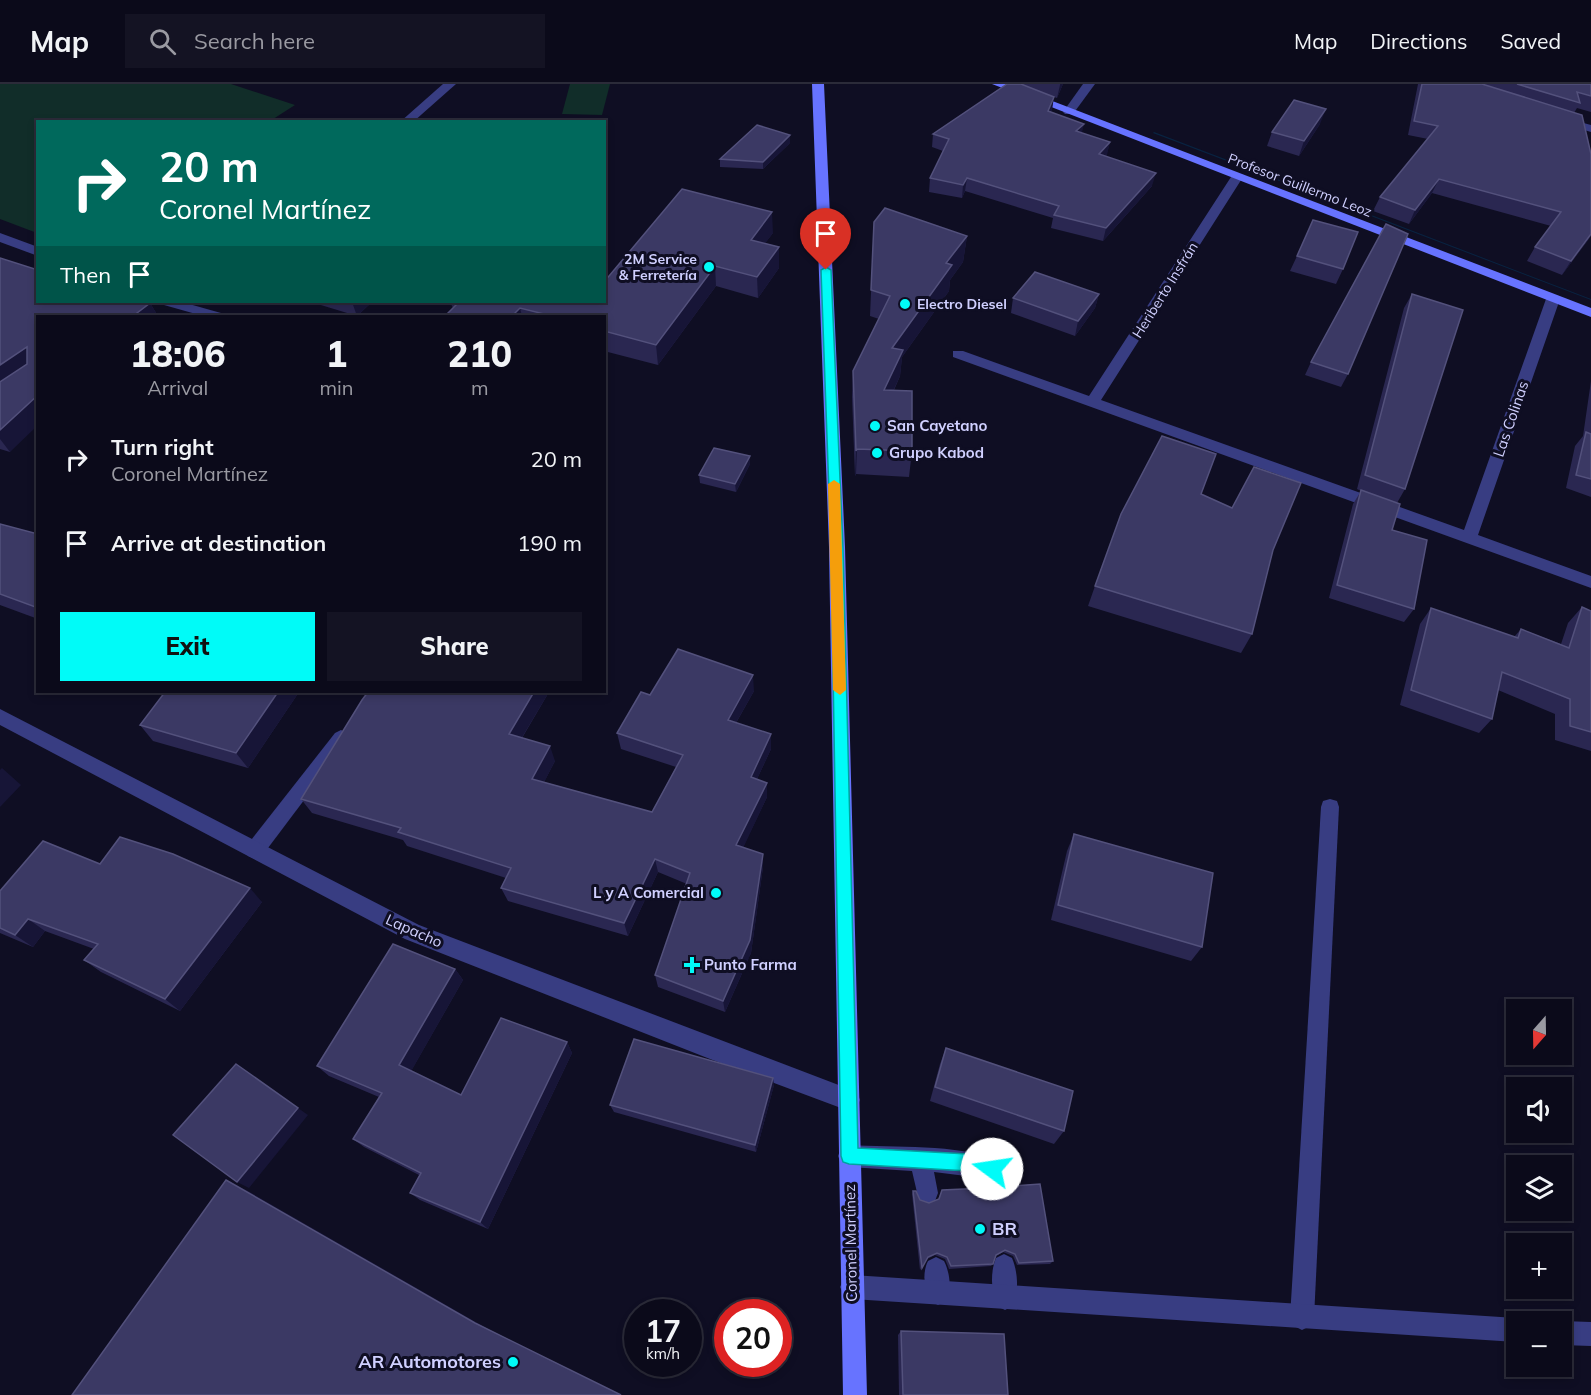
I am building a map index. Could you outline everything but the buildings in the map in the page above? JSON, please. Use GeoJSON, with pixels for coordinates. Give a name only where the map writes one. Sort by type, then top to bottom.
{"type":"FeatureCollection","features":[{"type":"Feature","properties":{"kind":"main road","name":"Coronel Martínez"},"geometry":{"type":"LineString","coordinates":[[817,84],[837,548],[855,1395]]}},
{"type":"Feature","properties":{"kind":"main road","name":"Profesor Guillermo Leoz"},"geometry":{"type":"LineString","coordinates":[[998,84],[1591,313]]}},
{"type":"Feature","properties":{"kind":"street"},"geometry":{"type":"LineString","coordinates":[[407,120],[450,84]]}},
{"type":"Feature","properties":{"kind":"street"},"geometry":{"type":"LineString","coordinates":[[1069,112],[1089,84]]}},
{"type":"Feature","properties":{"kind":"street"},"geometry":{"type":"LineString","coordinates":[[1546,115],[1591,129]]}},
{"type":"Feature","properties":{"kind":"street","name":"Heriberto Insfrán"},"geometry":{"type":"LineString","coordinates":[[1092,403],[1237,177]]}},
{"type":"Feature","properties":{"kind":"street"},"geometry":{"type":"LineString","coordinates":[[0,237],[36,251]]}},
{"type":"Feature","properties":{"kind":"street","name":"Las Colinas"},"geometry":{"type":"LineString","coordinates":[[1469,539],[1553,299]]}},
{"type":"Feature","properties":{"kind":"street"},"geometry":{"type":"LineString","coordinates":[[185,304],[213,315]]}},
{"type":"Feature","properties":{"kind":"street"},"geometry":{"type":"LineString","coordinates":[[958,354],[1591,582]]}},
{"type":"Feature","properties":{"kind":"street","name":"Lapacho"},"geometry":{"type":"LineString","coordinates":[[0,716],[412,932],[710,1049],[849,1100]]}},
{"type":"Feature","properties":{"kind":"street"},"geometry":{"type":"LineString","coordinates":[[255,850],[356,719]]}},
{"type":"Feature","properties":{"kind":"street"},"geometry":{"type":"LineString","coordinates":[[1302,1318],[1330,807]]}},
{"type":"Feature","properties":{"kind":"street"},"geometry":{"type":"LineString","coordinates":[[849,1156],[968,1162],[992,1169],[996,1190]]}},
{"type":"Feature","properties":{"kind":"street"},"geometry":{"type":"LineString","coordinates":[[921,1161],[927,1193]]}},
{"type":"Feature","properties":{"kind":"street"},"geometry":{"type":"LineString","coordinates":[[1004,1266],[1005,1298]]}},
{"type":"Feature","properties":{"kind":"street"},"geometry":{"type":"LineString","coordinates":[[936,1269],[938,1293]]}},
{"type":"Feature","properties":{"kind":"street"},"geometry":{"type":"LineString","coordinates":[[852,1287],[1506,1329]]}},
{"type":"Feature","properties":{"kind":"street"},"geometry":{"type":"LineString","coordinates":[[1572,1333],[1591,1334]]}},
{"type":"Feature","properties":{"kind":"green space"},"geometry":{"type":"Polygon","coordinates":[[[0,84],[231,84],[295,105],[272,120],[36,120],[36,233],[0,219],[0,84]]]}},
{"type":"Feature","properties":{"kind":"green space"},"geometry":{"type":"Polygon","coordinates":[[[570,84],[610,84],[602,115],[562,114],[570,84]]]}},
{"type":"Feature","properties":{"kind":"water"},"geometry":{"type":"Polygon","coordinates":[[[1153,133],[1591,299],[1591,300],[1153,133]]]}},
{"type":"Feature","properties":{"kind":"slow traffic"},"geometry":{"type":"LineString","coordinates":[[834,484],[840,690]]}},
{"type":"Feature","properties":{"kind":"place","name":"2M Service & Ferretería"},"geometry":{"type":"Point","coordinates":[709,267]}},
{"type":"Feature","properties":{"kind":"place","name":"Electro Diesel"},"geometry":{"type":"Point","coordinates":[905,304]}},
{"type":"Feature","properties":{"kind":"place","name":"San Cayetano"},"geometry":{"type":"Point","coordinates":[875,426]}},
{"type":"Feature","properties":{"kind":"place","name":"Grupo Kabod"},"geometry":{"type":"Point","coordinates":[877,453]}},
{"type":"Feature","properties":{"kind":"place","name":"L y A Comercial"},"geometry":{"type":"Point","coordinates":[716,893]}},
{"type":"Feature","properties":{"kind":"place","name":"Punto Farma"},"geometry":{"type":"Point","coordinates":[692,965]}},
{"type":"Feature","properties":{"kind":"place","name":"BR"},"geometry":{"type":"Point","coordinates":[980,1229]}},
{"type":"Feature","properties":{"kind":"place","name":"AR Automotores"},"geometry":{"type":"Point","coordinates":[513,1362]}},
{"type":"Feature","properties":{"kind":"route"},"geometry":{"type":"LineString","coordinates":[[826,270],[837,548],[849,1156],[968,1162],[992,1169]]}}]}
